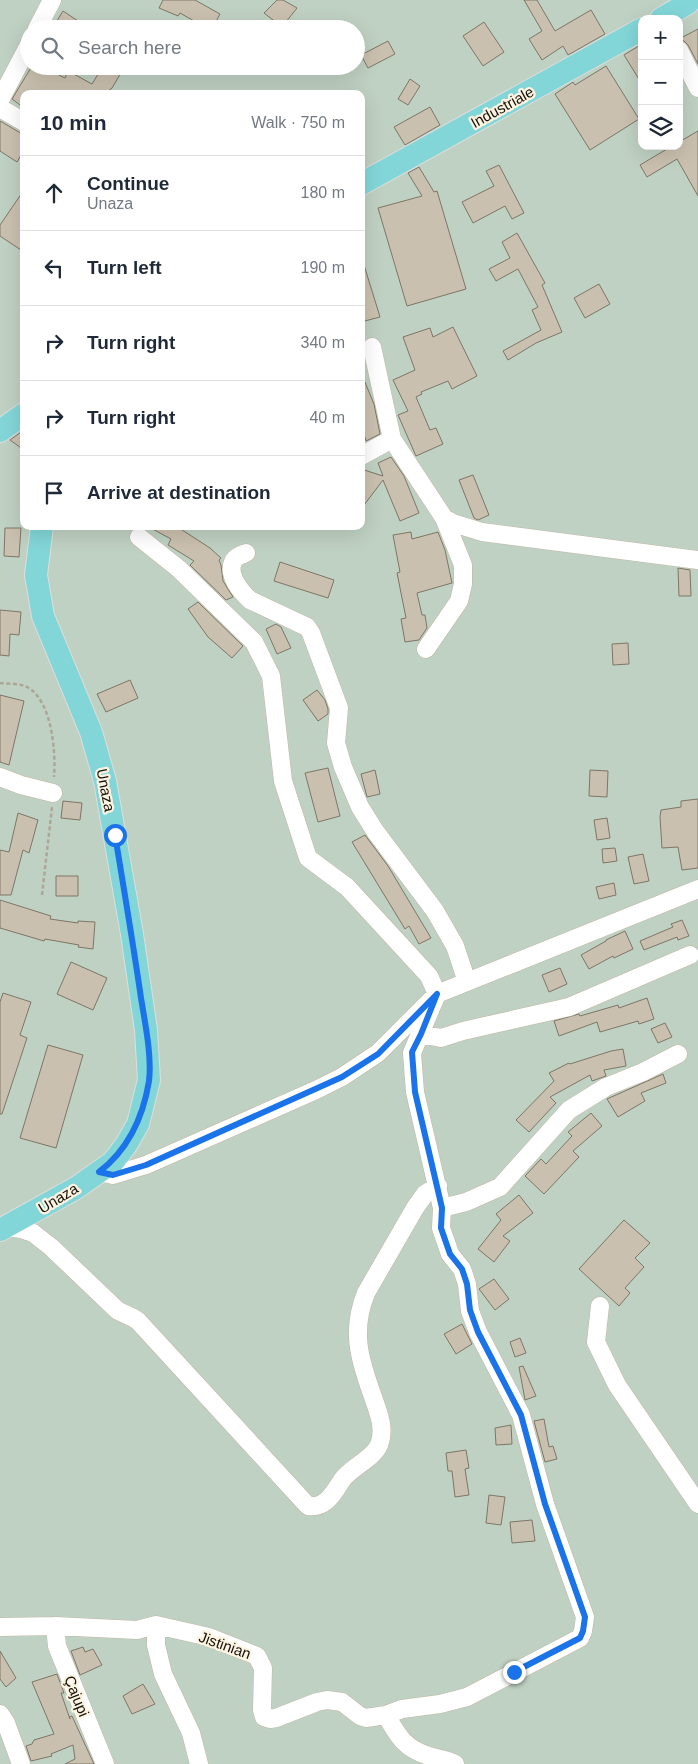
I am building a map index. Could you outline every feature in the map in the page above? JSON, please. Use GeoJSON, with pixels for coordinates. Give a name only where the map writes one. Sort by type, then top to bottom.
{"type":"FeatureCollection","features":[{"type":"Feature","properties":{"kind":"main road"},"geometry":{"type":"LineString","coordinates":[[668,15],[690,0]]}},
{"type":"Feature","properties":{"kind":"main road","name":"Industriale"},"geometry":{"type":"LineString","coordinates":[[365,182],[638,32]]}},
{"type":"Feature","properties":{"kind":"main road"},"geometry":{"type":"LineString","coordinates":[[0,430],[20,417]]}},
{"type":"Feature","properties":{"kind":"main road","name":"Unaza"},"geometry":{"type":"LineString","coordinates":[[2,1228],[68,1193],[113,1162],[126,1145],[138,1124],[149,1080],[148,1055],[132,934],[105,781],[91,732],[43,616],[39,596],[36,576],[42,530]]}},
{"type":"Feature","properties":{"kind":"street"},"geometry":{"type":"LineString","coordinates":[[42,20],[52,0]]}},
{"type":"Feature","properties":{"kind":"street"},"geometry":{"type":"LineString","coordinates":[[683,58],[698,88]]}},
{"type":"Feature","properties":{"kind":"street"},"geometry":{"type":"LineString","coordinates":[[0,100],[20,62]]}},
{"type":"Feature","properties":{"kind":"street"},"geometry":{"type":"LineString","coordinates":[[0,108],[20,120]]}},
{"type":"Feature","properties":{"kind":"street"},"geometry":{"type":"LineString","coordinates":[[372,347],[392,440],[444,518],[463,565],[463,584],[458,600],[426,648]]}},
{"type":"Feature","properties":{"kind":"street"},"geometry":{"type":"LineString","coordinates":[[365,454],[392,440]]}},
{"type":"Feature","properties":{"kind":"street"},"geometry":{"type":"LineString","coordinates":[[444,518],[453,523],[482,532],[698,560]]}},
{"type":"Feature","properties":{"kind":"street"},"geometry":{"type":"LineString","coordinates":[[139,537],[179,569],[254,642],[271,676],[283,781],[308,858],[347,886],[429,976],[437,994],[412,1052],[415,1092],[442,1208],[441,1228],[447,1246],[462,1269],[467,1284],[470,1310],[478,1332],[521,1415],[545,1504],[585,1617],[580,1638],[467,1697],[440,1704],[402,1709],[386,1715],[400,1740],[413,1750],[431,1757],[449,1760],[455,1764]]}},
{"type":"Feature","properties":{"kind":"street"},"geometry":{"type":"LineString","coordinates":[[246,553],[236,558],[233,562],[232,571],[236,584],[250,600],[307,627],[311,633],[339,708],[336,743],[343,767],[360,807],[375,831],[435,911],[454,946],[466,982]]}},
{"type":"Feature","properties":{"kind":"street"},"geometry":{"type":"LineString","coordinates":[[1,780],[53,793]]}},
{"type":"Feature","properties":{"kind":"street"},"geometry":{"type":"LineString","coordinates":[[99,1172],[113,1175],[146,1165],[342,1077],[378,1054],[437,994],[698,889]]}},
{"type":"Feature","properties":{"kind":"street"},"geometry":{"type":"LineString","coordinates":[[421,1034],[441,1038],[568,1007],[690,955]]}},
{"type":"Feature","properties":{"kind":"street"},"geometry":{"type":"LineString","coordinates":[[442,1208],[466,1202],[500,1187],[569,1110],[606,1087],[643,1072],[678,1054]]}},
{"type":"Feature","properties":{"kind":"street"},"geometry":{"type":"LineString","coordinates":[[2,1228],[22,1229],[33,1233],[51,1247],[118,1310],[138,1321],[308,1506],[314,1507],[328,1500],[337,1490],[343,1478],[373,1453],[380,1443],[380,1420],[359,1352],[357,1336],[360,1307],[366,1293],[425,1194],[438,1186]]}},
{"type":"Feature","properties":{"kind":"street"},"geometry":{"type":"LineString","coordinates":[[600,1306],[596,1342],[604,1359],[617,1385],[698,1504]]}},
{"type":"Feature","properties":{"kind":"street"},"geometry":{"type":"LineString","coordinates":[[156,1625],[156,1645],[163,1674],[191,1733],[199,1764]]}},
{"type":"Feature","properties":{"kind":"street","name":"Jistinian"},"geometry":{"type":"LineString","coordinates":[[0,1626],[55,1626],[137,1630],[156,1625],[209,1637],[257,1656],[263,1668],[262,1710],[264,1716],[270,1719],[327,1700],[342,1702],[360,1716],[366,1718],[386,1715]]}},
{"type":"Feature","properties":{"kind":"street","name":"Çajupi"},"geometry":{"type":"LineString","coordinates":[[55,1626],[57,1646],[105,1764]]}},
{"type":"Feature","properties":{"kind":"street"},"geometry":{"type":"LineString","coordinates":[[0,1714],[6,1723],[21,1764]]}},
{"type":"Feature","properties":{"kind":"green space"},"geometry":{"type":"Polygon","coordinates":[[[0,0],[698,0],[698,1764],[0,1764],[0,0]]]}},
{"type":"Feature","properties":{"kind":"building"},"geometry":{"type":"Polygon","coordinates":[[[163,0],[195,0],[220,14],[217,20],[192,20],[180,13],[178,16],[159,8],[163,0]]]}},
{"type":"Feature","properties":{"kind":"building"},"geometry":{"type":"Polygon","coordinates":[[[277,0],[283,0],[297,8],[288,20],[273,20],[264,13],[277,0]]]}},
{"type":"Feature","properties":{"kind":"building"},"geometry":{"type":"Polygon","coordinates":[[[524,0],[537,0],[555,31],[591,10],[605,34],[568,55],[563,46],[542,60],[529,39],[542,31],[524,0]]]}},
{"type":"Feature","properties":{"kind":"building"},"geometry":{"type":"Polygon","coordinates":[[[63,11],[76,20],[58,20],[63,11]]]}},
{"type":"Feature","properties":{"kind":"building"},"geometry":{"type":"Polygon","coordinates":[[[484,22],[504,52],[483,66],[463,36],[484,22]]]}},
{"type":"Feature","properties":{"kind":"building"},"geometry":{"type":"Polygon","coordinates":[[[698,29],[698,64],[688,45],[683,41],[683,37],[698,29]]]}},
{"type":"Feature","properties":{"kind":"building"},"geometry":{"type":"Polygon","coordinates":[[[388,41],[395,54],[368,68],[365,62],[365,53],[388,41]]]}},
{"type":"Feature","properties":{"kind":"building"},"geometry":{"type":"Polygon","coordinates":[[[638,46],[638,78],[624,55],[638,46]]]}},
{"type":"Feature","properties":{"kind":"building"},"geometry":{"type":"Polygon","coordinates":[[[606,66],[638,120],[590,150],[555,94],[573,82],[575,85],[606,66]]]}},
{"type":"Feature","properties":{"kind":"building"},"geometry":{"type":"Polygon","coordinates":[[[27,75],[59,75],[65,78],[66,75],[75,75],[92,84],[98,75],[120,75],[110,90],[20,90],[20,105],[12,99],[27,75]]]}},
{"type":"Feature","properties":{"kind":"building"},"geometry":{"type":"Polygon","coordinates":[[[410,79],[420,86],[408,105],[398,99],[410,79]]]}},
{"type":"Feature","properties":{"kind":"building"},"geometry":{"type":"Polygon","coordinates":[[[430,107],[440,125],[405,145],[394,127],[430,107]]]}},
{"type":"Feature","properties":{"kind":"building"},"geometry":{"type":"Polygon","coordinates":[[[0,121],[20,133],[20,157],[17,162],[0,151],[0,121]]]}},
{"type":"Feature","properties":{"kind":"building"},"geometry":{"type":"Polygon","coordinates":[[[698,131],[698,196],[677,159],[647,177],[640,165],[665,150],[683,150],[683,140],[698,131]]]}},
{"type":"Feature","properties":{"kind":"building"},"geometry":{"type":"Polygon","coordinates":[[[499,165],[524,213],[512,219],[505,206],[473,223],[462,202],[494,186],[486,171],[499,165]]]}},
{"type":"Feature","properties":{"kind":"building"},"geometry":{"type":"Polygon","coordinates":[[[419,167],[434,192],[437,191],[466,289],[407,306],[378,208],[422,196],[408,173],[419,167]]]}},
{"type":"Feature","properties":{"kind":"building"},"geometry":{"type":"Polygon","coordinates":[[[20,196],[20,249],[0,236],[0,225],[20,196]]]}},
{"type":"Feature","properties":{"kind":"building"},"geometry":{"type":"Polygon","coordinates":[[[517,233],[545,283],[542,285],[562,332],[536,343],[508,360],[503,351],[541,330],[532,310],[538,307],[518,269],[496,281],[489,269],[510,258],[502,242],[517,233]]]}},
{"type":"Feature","properties":{"kind":"building"},"geometry":{"type":"Polygon","coordinates":[[[365,268],[380,317],[365,321],[365,268]]]}},
{"type":"Feature","properties":{"kind":"building"},"geometry":{"type":"Polygon","coordinates":[[[599,284],[610,304],[585,318],[574,298],[599,284]]]}},
{"type":"Feature","properties":{"kind":"building"},"geometry":{"type":"Polygon","coordinates":[[[453,327],[477,376],[452,389],[448,381],[421,392],[422,394],[416,397],[430,430],[436,428],[443,444],[416,456],[398,415],[408,411],[393,380],[415,370],[403,337],[430,328],[433,337],[453,327]]]}},
{"type":"Feature","properties":{"kind":"building"},"geometry":{"type":"Polygon","coordinates":[[[365,382],[374,404],[380,434],[366,441],[365,382]]]}},
{"type":"Feature","properties":{"kind":"building"},"geometry":{"type":"Polygon","coordinates":[[[20,433],[20,447],[10,440],[20,433]]]}},
{"type":"Feature","properties":{"kind":"building"},"geometry":{"type":"Polygon","coordinates":[[[391,457],[404,476],[419,513],[400,521],[383,480],[365,504],[365,470],[383,476],[378,463],[391,457]]]}},
{"type":"Feature","properties":{"kind":"building"},"geometry":{"type":"Polygon","coordinates":[[[473,475],[489,515],[478,520],[474,518],[459,480],[473,475]]]}},
{"type":"Feature","properties":{"kind":"building"},"geometry":{"type":"Polygon","coordinates":[[[5,528],[20,528],[19,557],[4,556],[5,528]]]}},
{"type":"Feature","properties":{"kind":"building"},"geometry":{"type":"Polygon","coordinates":[[[154,530],[182,530],[210,548],[221,558],[219,560],[223,581],[233,597],[226,600],[190,565],[194,561],[168,545],[171,539],[154,530]]]}},
{"type":"Feature","properties":{"kind":"building"},"geometry":{"type":"Polygon","coordinates":[[[411,532],[412,539],[438,532],[445,550],[452,583],[417,593],[422,615],[425,615],[427,628],[419,640],[405,642],[401,619],[406,618],[397,573],[400,572],[393,535],[411,532]]]}},
{"type":"Feature","properties":{"kind":"building"},"geometry":{"type":"Polygon","coordinates":[[[280,562],[334,580],[328,598],[274,581],[280,562]]]}},
{"type":"Feature","properties":{"kind":"building"},"geometry":{"type":"Polygon","coordinates":[[[678,568],[690,570],[691,596],[679,596],[678,568]]]}},
{"type":"Feature","properties":{"kind":"building"},"geometry":{"type":"Polygon","coordinates":[[[198,602],[243,646],[232,658],[208,637],[188,609],[198,602]]]}},
{"type":"Feature","properties":{"kind":"building"},"geometry":{"type":"Polygon","coordinates":[[[0,610],[21,612],[19,635],[10,634],[9,656],[0,655],[0,610]]]}},
{"type":"Feature","properties":{"kind":"building"},"geometry":{"type":"Polygon","coordinates":[[[276,624],[281,627],[291,648],[277,654],[266,629],[276,624]]]}},
{"type":"Feature","properties":{"kind":"building"},"geometry":{"type":"Polygon","coordinates":[[[628,643],[629,664],[613,665],[612,644],[628,643]]]}},
{"type":"Feature","properties":{"kind":"building"},"geometry":{"type":"Polygon","coordinates":[[[130,680],[138,698],[106,712],[97,694],[130,680]]]}},
{"type":"Feature","properties":{"kind":"building"},"geometry":{"type":"Polygon","coordinates":[[[317,690],[325,700],[328,709],[328,714],[318,721],[303,700],[317,690]]]}},
{"type":"Feature","properties":{"kind":"building"},"geometry":{"type":"Polygon","coordinates":[[[0,695],[24,701],[9,765],[0,762],[0,695]]]}},
{"type":"Feature","properties":{"kind":"building"},"geometry":{"type":"Polygon","coordinates":[[[328,768],[340,816],[318,822],[305,773],[328,768]]]}},
{"type":"Feature","properties":{"kind":"building"},"geometry":{"type":"Polygon","coordinates":[[[375,770],[380,794],[367,797],[361,774],[375,770]]]}},
{"type":"Feature","properties":{"kind":"building"},"geometry":{"type":"Polygon","coordinates":[[[590,770],[608,771],[607,797],[589,796],[590,770]]]}},
{"type":"Feature","properties":{"kind":"building"},"geometry":{"type":"Polygon","coordinates":[[[698,799],[698,868],[682,870],[678,847],[662,848],[661,810],[681,807],[681,801],[698,799]]]}},
{"type":"Feature","properties":{"kind":"building"},"geometry":{"type":"Polygon","coordinates":[[[63,801],[82,803],[80,820],[61,818],[63,801]]]}},
{"type":"Feature","properties":{"kind":"building"},"geometry":{"type":"Polygon","coordinates":[[[18,813],[38,820],[29,853],[23,850],[11,895],[0,895],[0,850],[9,852],[18,813]]]}},
{"type":"Feature","properties":{"kind":"building"},"geometry":{"type":"Polygon","coordinates":[[[607,818],[610,838],[597,840],[594,820],[607,818]]]}},
{"type":"Feature","properties":{"kind":"building"},"geometry":{"type":"Polygon","coordinates":[[[365,835],[388,866],[431,938],[419,944],[409,926],[405,929],[352,842],[365,835]]]}},
{"type":"Feature","properties":{"kind":"building"},"geometry":{"type":"Polygon","coordinates":[[[615,848],[617,861],[603,863],[602,849],[615,848]]]}},
{"type":"Feature","properties":{"kind":"building"},"geometry":{"type":"Polygon","coordinates":[[[643,854],[649,881],[634,884],[628,857],[643,854]]]}},
{"type":"Feature","properties":{"kind":"building"},"geometry":{"type":"Polygon","coordinates":[[[56,876],[78,876],[78,896],[56,896],[56,876]]]}},
{"type":"Feature","properties":{"kind":"building"},"geometry":{"type":"Polygon","coordinates":[[[614,883],[616,895],[599,899],[596,887],[614,883]]]}},
{"type":"Feature","properties":{"kind":"building"},"geometry":{"type":"Polygon","coordinates":[[[0,900],[51,916],[50,919],[78,923],[78,921],[95,922],[93,949],[45,939],[44,941],[0,928],[0,900]]]}},
{"type":"Feature","properties":{"kind":"building"},"geometry":{"type":"Polygon","coordinates":[[[682,920],[689,936],[678,940],[677,937],[644,950],[640,941],[673,927],[671,924],[682,920]]]}},
{"type":"Feature","properties":{"kind":"building"},"geometry":{"type":"Polygon","coordinates":[[[625,931],[633,949],[614,958],[613,956],[589,969],[581,955],[625,931]]]}},
{"type":"Feature","properties":{"kind":"building"},"geometry":{"type":"Polygon","coordinates":[[[71,962],[107,978],[93,1010],[57,994],[71,962]]]}},
{"type":"Feature","properties":{"kind":"building"},"geometry":{"type":"Polygon","coordinates":[[[560,968],[567,984],[549,992],[542,975],[560,968]]]}},
{"type":"Feature","properties":{"kind":"building"},"geometry":{"type":"Polygon","coordinates":[[[3,993],[31,1002],[20,1035],[27,1038],[2,1114],[0,1114],[0,1002],[3,993]]]}},
{"type":"Feature","properties":{"kind":"building"},"geometry":{"type":"Polygon","coordinates":[[[647,998],[654,1019],[639,1024],[638,1021],[600,1032],[597,1022],[559,1036],[554,1021],[618,1005],[619,1008],[647,998]]]}},
{"type":"Feature","properties":{"kind":"building"},"geometry":{"type":"Polygon","coordinates":[[[665,1023],[672,1037],[658,1043],[651,1029],[665,1023]]]}},
{"type":"Feature","properties":{"kind":"building"},"geometry":{"type":"Polygon","coordinates":[[[48,1045],[83,1055],[56,1148],[20,1138],[48,1045]]]}},
{"type":"Feature","properties":{"kind":"building"},"geometry":{"type":"Polygon","coordinates":[[[623,1049],[626,1066],[604,1070],[606,1076],[592,1081],[590,1075],[550,1097],[556,1103],[529,1132],[516,1120],[554,1081],[549,1073],[569,1063],[623,1049]]]}},
{"type":"Feature","properties":{"kind":"building"},"geometry":{"type":"Polygon","coordinates":[[[663,1074],[666,1083],[641,1093],[645,1101],[618,1117],[607,1099],[663,1074]]]}},
{"type":"Feature","properties":{"kind":"building"},"geometry":{"type":"Polygon","coordinates":[[[591,1113],[602,1126],[573,1151],[579,1157],[544,1194],[525,1176],[541,1159],[546,1164],[572,1136],[568,1132],[591,1113]]]}},
{"type":"Feature","properties":{"kind":"building"},"geometry":{"type":"Polygon","coordinates":[[[519,1195],[533,1213],[503,1236],[510,1241],[494,1262],[478,1249],[501,1220],[496,1214],[519,1195]]]}},
{"type":"Feature","properties":{"kind":"building"},"geometry":{"type":"Polygon","coordinates":[[[624,1220],[650,1243],[635,1258],[644,1267],[625,1288],[630,1293],[619,1306],[579,1269],[624,1220]]]}},
{"type":"Feature","properties":{"kind":"building"},"geometry":{"type":"Polygon","coordinates":[[[494,1279],[509,1299],[495,1310],[479,1289],[494,1279]]]}},
{"type":"Feature","properties":{"kind":"building"},"geometry":{"type":"Polygon","coordinates":[[[462,1324],[472,1344],[456,1354],[444,1334],[462,1324]]]}},
{"type":"Feature","properties":{"kind":"building"},"geometry":{"type":"Polygon","coordinates":[[[520,1338],[526,1353],[515,1357],[510,1342],[520,1338]]]}},
{"type":"Feature","properties":{"kind":"building"},"geometry":{"type":"Polygon","coordinates":[[[523,1366],[536,1396],[525,1400],[519,1367],[523,1366]]]}},
{"type":"Feature","properties":{"kind":"building"},"geometry":{"type":"Polygon","coordinates":[[[544,1419],[549,1447],[553,1446],[557,1459],[545,1462],[534,1421],[544,1419]]]}},
{"type":"Feature","properties":{"kind":"building"},"geometry":{"type":"Polygon","coordinates":[[[511,1425],[512,1444],[496,1445],[495,1428],[511,1425]]]}},
{"type":"Feature","properties":{"kind":"building"},"geometry":{"type":"Polygon","coordinates":[[[466,1450],[469,1468],[465,1469],[469,1495],[455,1497],[452,1471],[448,1471],[446,1453],[466,1450]]]}},
{"type":"Feature","properties":{"kind":"building"},"geometry":{"type":"Polygon","coordinates":[[[489,1495],[505,1497],[501,1525],[486,1523],[489,1495]]]}},
{"type":"Feature","properties":{"kind":"building"},"geometry":{"type":"Polygon","coordinates":[[[532,1520],[535,1541],[512,1543],[510,1522],[532,1520]]]}},
{"type":"Feature","properties":{"kind":"building"},"geometry":{"type":"Polygon","coordinates":[[[83,1647],[85,1652],[93,1649],[102,1665],[80,1675],[71,1651],[83,1647]]]}},
{"type":"Feature","properties":{"kind":"building"},"geometry":{"type":"Polygon","coordinates":[[[0,1651],[16,1678],[6,1687],[0,1679],[0,1651]]]}},
{"type":"Feature","properties":{"kind":"building"},"geometry":{"type":"Polygon","coordinates":[[[57,1674],[64,1693],[61,1693],[69,1717],[72,1716],[94,1764],[65,1764],[75,1759],[73,1745],[51,1754],[52,1756],[31,1761],[26,1746],[32,1744],[34,1740],[54,1734],[32,1682],[57,1674]]]}},
{"type":"Feature","properties":{"kind":"building"},"geometry":{"type":"Polygon","coordinates":[[[143,1684],[155,1704],[132,1714],[123,1696],[143,1684]]]}},
{"type":"Feature","properties":{"kind":"route"},"geometry":{"type":"LineString","coordinates":[[115,835],[146,1030],[149,1080],[138,1124],[126,1145],[113,1162],[99,1172],[113,1175],[146,1165],[342,1077],[378,1054],[437,994],[412,1052],[415,1092],[442,1208],[441,1228],[450,1254],[462,1269],[467,1284],[470,1310],[478,1332],[521,1415],[545,1504],[585,1617],[580,1638],[514,1672]]}}]}
